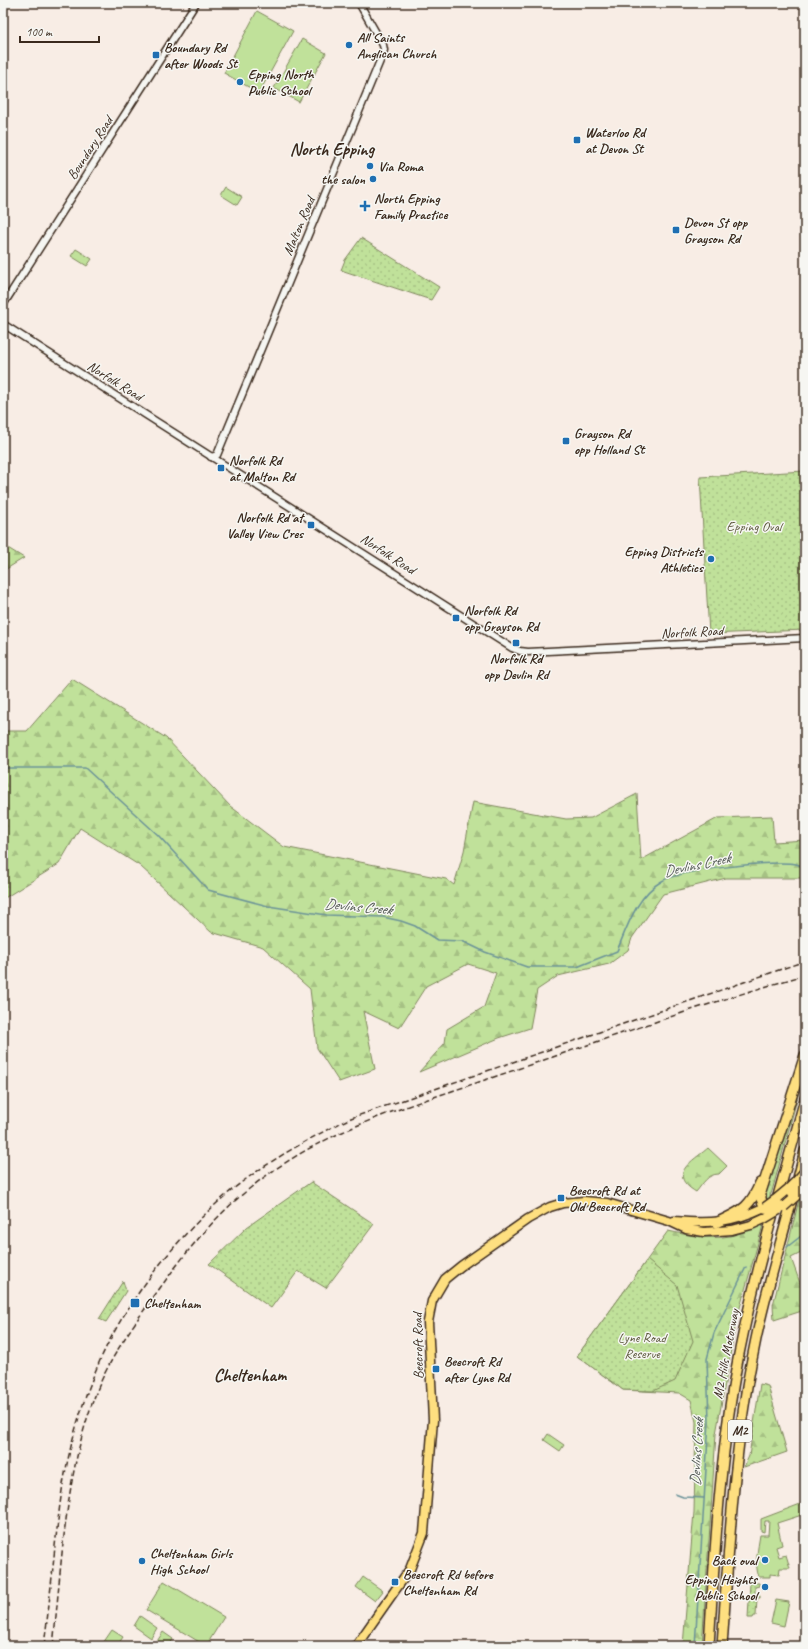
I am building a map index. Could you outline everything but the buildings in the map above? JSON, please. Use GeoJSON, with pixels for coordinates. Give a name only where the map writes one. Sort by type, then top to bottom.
{"type":"FeatureCollection","features":[{"type":"Feature","properties":{"kind":"highway"},"geometry":{"type":"LineString","coordinates":[[804,1185],[779,1205],[771,1209],[765,1207],[761,1199],[761,1192],[805,1055]]}},
{"type":"Feature","properties":{"kind":"highway","name":"M2 Hills Motorway"},"geometry":{"type":"LineString","coordinates":[[709,1646],[720,1480],[731,1395],[754,1289],[805,1099]]}},
{"type":"Feature","properties":{"kind":"highway"},"geometry":{"type":"LineString","coordinates":[[716,1222],[743,1210],[751,1202],[781,1128]]}},
{"type":"Feature","properties":{"kind":"highway","name":"M2 Hills Motorway"},"geometry":{"type":"LineString","coordinates":[[722,1646],[734,1482],[749,1377],[760,1322],[805,1151]]}},
{"type":"Feature","properties":{"kind":"main road","name":"Beecroft Road"},"geometry":{"type":"LineString","coordinates":[[669,1221],[703,1223],[740,1218],[765,1207],[789,1189],[805,1171]]}},
{"type":"Feature","properties":{"kind":"main road","name":"Beecroft Road"},"geometry":{"type":"LineString","coordinates":[[356,1646],[410,1569],[424,1533],[433,1420],[428,1322],[432,1301],[445,1279],[528,1219],[550,1207],[563,1203],[584,1201],[600,1202],[669,1221],[686,1229],[704,1232],[732,1230],[764,1220],[784,1207],[804,1185]]}},
{"type":"Feature","properties":{"kind":"street","name":"Boundary Road"},"geometry":{"type":"LineString","coordinates":[[3,305],[196,3]]}},
{"type":"Feature","properties":{"kind":"street","name":"Malton Road"},"geometry":{"type":"LineString","coordinates":[[211,456],[217,454],[384,50],[383,45],[359,3]]}},
{"type":"Feature","properties":{"kind":"street","name":"Norfolk Road"},"geometry":{"type":"LineString","coordinates":[[3,324],[520,651],[536,652],[805,638]]}},
{"type":"Feature","properties":{"kind":"green space"},"geometry":{"type":"Polygon","coordinates":[[[257,11],[293,31],[259,93],[224,73],[257,11]]]}},
{"type":"Feature","properties":{"kind":"green space"},"geometry":{"type":"Polygon","coordinates":[[[302,39],[326,53],[299,102],[274,88],[302,39]]]}},
{"type":"Feature","properties":{"kind":"green space"},"geometry":{"type":"Polygon","coordinates":[[[226,187],[242,197],[237,205],[221,195],[226,187]]]}},
{"type":"Feature","properties":{"kind":"green space"},"geometry":{"type":"Polygon","coordinates":[[[361,238],[439,287],[431,300],[341,270],[345,260],[361,238]]]}},
{"type":"Feature","properties":{"kind":"green space"},"geometry":{"type":"Polygon","coordinates":[[[76,249],[92,259],[87,266],[71,256],[76,249]]]}},
{"type":"Feature","properties":{"kind":"green space","name":"Epping Oval"},"geometry":{"type":"Polygon","coordinates":[[[805,471],[805,630],[709,634],[700,477],[805,471]]]}},
{"type":"Feature","properties":{"kind":"green space"},"geometry":{"type":"Polygon","coordinates":[[[3,545],[24,558],[3,571],[3,545]]]}},
{"type":"Feature","properties":{"kind":"green space"},"geometry":{"type":"Polygon","coordinates":[[[72,679],[166,738],[230,806],[284,847],[446,879],[454,885],[464,851],[473,802],[566,819],[591,818],[637,794],[641,860],[718,818],[772,816],[774,842],[805,840],[805,878],[726,878],[663,894],[632,938],[628,950],[609,964],[558,976],[537,990],[530,1028],[499,1038],[419,1072],[445,1043],[447,1029],[484,1007],[496,973],[468,964],[426,986],[399,1028],[363,1011],[375,1069],[339,1082],[317,1048],[310,989],[263,947],[211,932],[140,866],[80,828],[59,864],[3,899],[3,731],[27,731],[72,679]]]}},
{"type":"Feature","properties":{"kind":"green space"},"geometry":{"type":"Polygon","coordinates":[[[799,1086],[800,1088],[772,1191],[768,1201],[766,1202],[764,1193],[799,1086]]]}},
{"type":"Feature","properties":{"kind":"green space"},"geometry":{"type":"Polygon","coordinates":[[[708,1148],[727,1166],[719,1174],[715,1174],[708,1178],[696,1192],[687,1185],[683,1179],[683,1174],[685,1168],[708,1148]]]}},
{"type":"Feature","properties":{"kind":"green space"},"geometry":{"type":"Polygon","coordinates":[[[311,1182],[374,1224],[326,1288],[298,1271],[271,1308],[209,1264],[247,1227],[311,1182]]]}},
{"type":"Feature","properties":{"kind":"green space"},"geometry":{"type":"Polygon","coordinates":[[[805,1195],[805,1251],[791,1258],[805,1297],[805,1310],[774,1320],[773,1305],[799,1200],[805,1195]]]}},
{"type":"Feature","properties":{"kind":"green space"},"geometry":{"type":"Polygon","coordinates":[[[763,1225],[736,1322],[716,1434],[702,1646],[683,1646],[694,1512],[696,1422],[691,1400],[679,1393],[623,1390],[577,1356],[668,1231],[699,1236],[722,1237],[738,1234],[763,1225]]]}},
{"type":"Feature","properties":{"kind":"green space","name":"Lyne Road Reserve"},"geometry":{"type":"Polygon","coordinates":[[[647,1260],[677,1285],[693,1341],[675,1381],[653,1391],[623,1390],[577,1356],[647,1260]]]}},
{"type":"Feature","properties":{"kind":"green space"},"geometry":{"type":"Polygon","coordinates":[[[123,1281],[126,1291],[106,1322],[99,1319],[123,1281]]]}},
{"type":"Feature","properties":{"kind":"green space"},"geometry":{"type":"Polygon","coordinates":[[[760,1384],[768,1386],[787,1452],[744,1467],[749,1456],[760,1384]]]}},
{"type":"Feature","properties":{"kind":"green space"},"geometry":{"type":"Polygon","coordinates":[[[548,1434],[564,1445],[560,1451],[544,1440],[548,1434]]]}},
{"type":"Feature","properties":{"kind":"green space"},"geometry":{"type":"Polygon","coordinates":[[[803,1503],[805,1514],[777,1523],[782,1545],[776,1547],[779,1557],[786,1555],[790,1568],[780,1568],[779,1575],[770,1574],[770,1577],[759,1577],[757,1567],[757,1551],[760,1535],[768,1535],[769,1521],[765,1521],[764,1532],[761,1531],[761,1519],[803,1503]]]}},
{"type":"Feature","properties":{"kind":"green space"},"geometry":{"type":"Polygon","coordinates":[[[363,1577],[383,1591],[375,1601],[356,1587],[363,1577]]]}},
{"type":"Feature","properties":{"kind":"green space"},"geometry":{"type":"Polygon","coordinates":[[[164,1581],[224,1617],[206,1646],[146,1610],[164,1581]]]}},
{"type":"Feature","properties":{"kind":"green space"},"geometry":{"type":"Polygon","coordinates":[[[750,1583],[759,1583],[759,1586],[755,1587],[755,1594],[760,1595],[760,1598],[757,1598],[756,1616],[753,1618],[748,1618],[750,1583]]]}},
{"type":"Feature","properties":{"kind":"green space"},"geometry":{"type":"Polygon","coordinates":[[[776,1600],[789,1602],[784,1626],[771,1623],[776,1600]]]}},
{"type":"Feature","properties":{"kind":"green space"},"geometry":{"type":"Polygon","coordinates":[[[140,1616],[157,1628],[151,1638],[134,1626],[140,1616]]]}},
{"type":"Feature","properties":{"kind":"green space"},"geometry":{"type":"Polygon","coordinates":[[[112,1630],[123,1637],[117,1646],[101,1646],[112,1630]]]}},
{"type":"Feature","properties":{"kind":"green space"},"geometry":{"type":"Polygon","coordinates":[[[163,1632],[173,1639],[169,1646],[154,1646],[163,1632]]]}},
{"type":"Feature","properties":{"kind":"waterway","name":"Devlins Creek"},"geometry":{"type":"LineString","coordinates":[[3,770],[7,768],[85,768],[158,835],[208,890],[268,906],[327,915],[383,917],[401,921],[415,926],[437,940],[462,941],[485,952],[527,967],[577,967],[617,951],[639,903],[653,887],[672,877],[707,870],[769,863],[796,864],[805,867]]}},
{"type":"Feature","properties":{"kind":"waterway","name":"Devlins Creek"},"geometry":{"type":"LineString","coordinates":[[787,1247],[805,1233]]}},
{"type":"Feature","properties":{"kind":"waterway","name":"Devlins Creek"},"geometry":{"type":"LineString","coordinates":[[695,1646],[709,1421],[707,1359],[714,1333],[746,1267]]}},
{"type":"Feature","properties":{"kind":"waterway"},"geometry":{"type":"LineString","coordinates":[[675,1494],[683,1497],[704,1498]]}},
{"type":"Feature","properties":{"kind":"railway"},"geometry":{"type":"LineString","coordinates":[[44,1646],[63,1483],[83,1405],[98,1365],[124,1315],[159,1265],[179,1242],[221,1200],[242,1182],[281,1156],[351,1118],[805,961]]}},
{"type":"Feature","properties":{"kind":"railway"},"geometry":{"type":"LineString","coordinates":[[53,1646],[62,1550],[71,1486],[77,1454],[96,1393],[109,1365],[151,1300],[180,1261],[212,1223],[236,1200],[270,1173],[291,1159],[334,1136],[380,1116],[674,1016],[805,975]]}},
{"type":"Feature","properties":{"kind":"place","name":"All Saints Anglican Church"},"geometry":{"type":"Point","coordinates":[349,45]}},
{"type":"Feature","properties":{"kind":"place","name":"Boundary Rd after Woods St"},"geometry":{"type":"Point","coordinates":[156,55]}},
{"type":"Feature","properties":{"kind":"place","name":"Epping North Public School"},"geometry":{"type":"Point","coordinates":[240,82]}},
{"type":"Feature","properties":{"kind":"place","name":"Waterloo Rd at Devon St"},"geometry":{"type":"Point","coordinates":[577,140]}},
{"type":"Feature","properties":{"kind":"place","name":"Via Roma"},"geometry":{"type":"Point","coordinates":[370,166]}},
{"type":"Feature","properties":{"kind":"place","name":"the salon"},"geometry":{"type":"Point","coordinates":[373,179]}},
{"type":"Feature","properties":{"kind":"place","name":"North Epping Family Practice"},"geometry":{"type":"Point","coordinates":[365,206]}},
{"type":"Feature","properties":{"kind":"place","name":"Devon St opp Grayson Rd"},"geometry":{"type":"Point","coordinates":[676,230]}},
{"type":"Feature","properties":{"kind":"place","name":"Grayson Rd opp Holland St"},"geometry":{"type":"Point","coordinates":[566,441]}},
{"type":"Feature","properties":{"kind":"place","name":"Norfolk Rd at Malton Rd"},"geometry":{"type":"Point","coordinates":[221,468]}},
{"type":"Feature","properties":{"kind":"place","name":"Norfolk Rd at Valley View Cres"},"geometry":{"type":"Point","coordinates":[311,525]}},
{"type":"Feature","properties":{"kind":"place","name":"Epping Districts Athletics"},"geometry":{"type":"Point","coordinates":[711,559]}},
{"type":"Feature","properties":{"kind":"place","name":"Norfolk Rd opp Grayson Rd"},"geometry":{"type":"Point","coordinates":[456,618]}},
{"type":"Feature","properties":{"kind":"place","name":"Norfolk Rd opp Devlin Rd"},"geometry":{"type":"Point","coordinates":[516,643]}},
{"type":"Feature","properties":{"kind":"place","name":"Beecroft Rd at Old Beecroft Rd"},"geometry":{"type":"Point","coordinates":[561,1198]}},
{"type":"Feature","properties":{"kind":"place","name":"Cheltenham"},"geometry":{"type":"Point","coordinates":[135,1303]}},
{"type":"Feature","properties":{"kind":"place","name":"Beecroft Rd after Lyne Rd"},"geometry":{"type":"Point","coordinates":[436,1369]}},
{"type":"Feature","properties":{"kind":"place","name":"Back oval"},"geometry":{"type":"Point","coordinates":[765,1560]}},
{"type":"Feature","properties":{"kind":"place","name":"Cheltenham Girls High School"},"geometry":{"type":"Point","coordinates":[142,1561]}},
{"type":"Feature","properties":{"kind":"place","name":"Beecroft Rd before Cheltenham Rd"},"geometry":{"type":"Point","coordinates":[395,1582]}},
{"type":"Feature","properties":{"kind":"place","name":"Epping Heights Public School"},"geometry":{"type":"Point","coordinates":[765,1587]}},
{"type":"Feature","properties":{"kind":"district","name":"North Epping"},"geometry":{"type":"Point","coordinates":[332,149]}},
{"type":"Feature","properties":{"kind":"district","name":"Cheltenham"},"geometry":{"type":"Point","coordinates":[250,1375]}}]}
